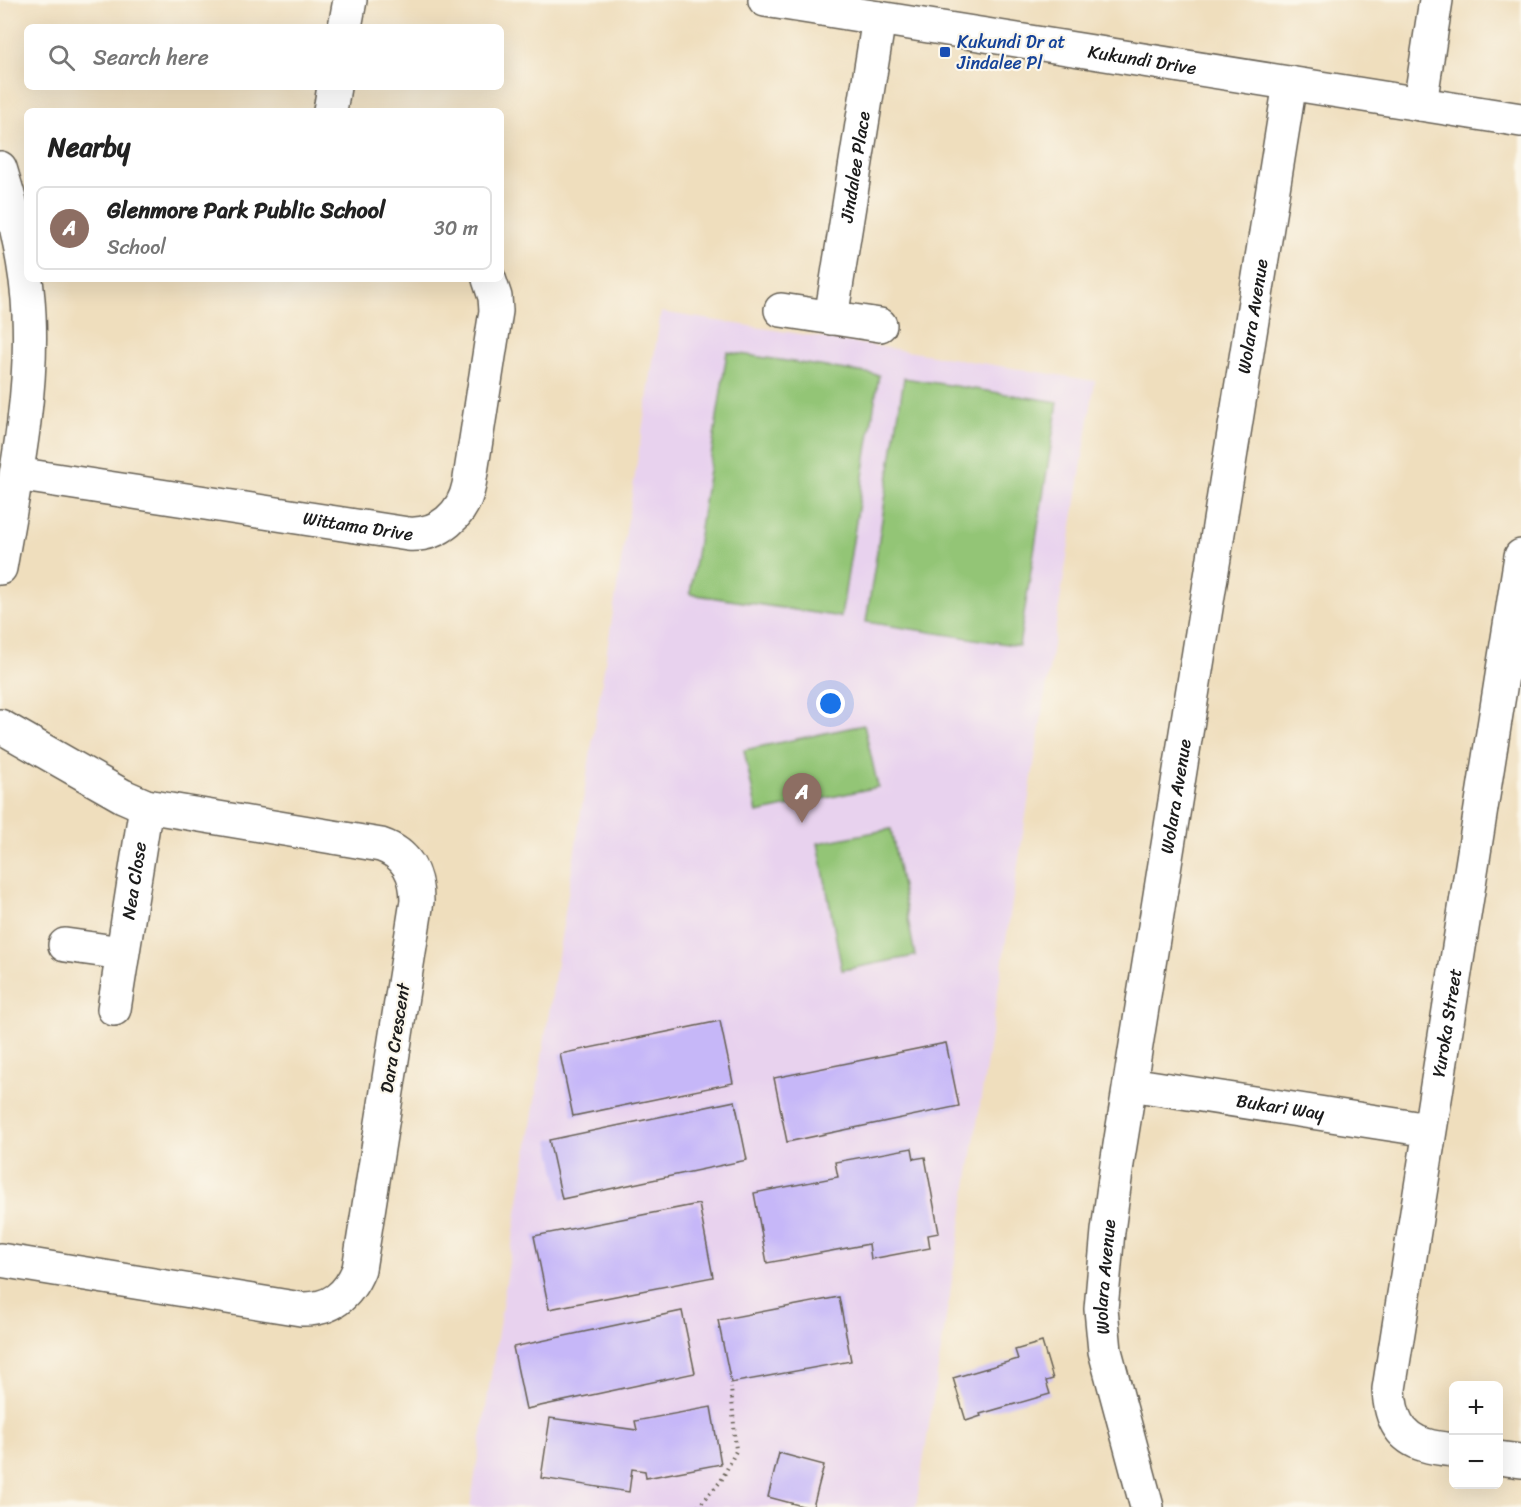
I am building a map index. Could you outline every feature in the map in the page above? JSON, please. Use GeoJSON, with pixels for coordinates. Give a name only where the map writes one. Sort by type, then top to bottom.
{"type":"FeatureCollection","features":[{"type":"Feature","properties":{"kind":"street"},"geometry":{"type":"LineString","coordinates":[[346,24],[350,0]]}},
{"type":"Feature","properties":{"kind":"street","name":"Kukundi Drive"},"geometry":{"type":"LineString","coordinates":[[765,0],[1521,120]]}},
{"type":"Feature","properties":{"kind":"street"},"geometry":{"type":"LineString","coordinates":[[1420,104],[1436,0]]}},
{"type":"Feature","properties":{"kind":"street","name":"Jindalee Place"},"geometry":{"type":"LineString","coordinates":[[831,318],[879,18]]}},
{"type":"Feature","properties":{"kind":"street","name":"Wolara Avenue"},"geometry":{"type":"LineString","coordinates":[[1147,1507],[1105,1351],[1101,1309],[1108,1231],[1290,83]]}},
{"type":"Feature","properties":{"kind":"street"},"geometry":{"type":"LineString","coordinates":[[330,108],[334,90]]}},
{"type":"Feature","properties":{"kind":"street"},"geometry":{"type":"LineString","coordinates":[[0,168],[21,246],[24,272]]}},
{"type":"Feature","properties":{"kind":"street"},"geometry":{"type":"LineString","coordinates":[[0,568],[16,474],[27,388],[29,316],[25,282]]}},
{"type":"Feature","properties":{"kind":"street","name":"Wittama Drive"},"geometry":{"type":"LineString","coordinates":[[16,474],[408,534],[419,535],[438,529],[458,513],[469,485],[496,311],[495,297],[490,282]]}},
{"type":"Feature","properties":{"kind":"street"},"geometry":{"type":"LineString","coordinates":[[781,310],[880,325]]}},
{"type":"Feature","properties":{"kind":"street","name":"Yuroka Street"},"geometry":{"type":"LineString","coordinates":[[1449,1449],[1426,1446],[1402,1431],[1392,1413],[1389,1389],[1429,1130],[1510,693],[1521,556]]}},
{"type":"Feature","properties":{"kind":"street","name":"Dara Crescent"},"geometry":{"type":"LineString","coordinates":[[0,726],[123,796],[146,806],[381,845],[392,849],[410,868],[415,880],[417,901],[359,1269],[351,1286],[339,1299],[322,1308],[311,1309],[0,1260]]}},
{"type":"Feature","properties":{"kind":"street","name":"Nea Close"},"geometry":{"type":"LineString","coordinates":[[114,1009],[146,806]]}},
{"type":"Feature","properties":{"kind":"street"},"geometry":{"type":"LineString","coordinates":[[65,945],[122,953]]}},
{"type":"Feature","properties":{"kind":"street","name":"Bukari Way"},"geometry":{"type":"LineString","coordinates":[[1130,1084],[1429,1130]]}},
{"type":"Feature","properties":{"kind":"street"},"geometry":{"type":"LineString","coordinates":[[1503,1459],[1521,1461]]}},
{"type":"Feature","properties":{"kind":"path"},"geometry":{"type":"LineString","coordinates":[[698,1507],[721,1481],[736,1451],[731,1387]]}},
{"type":"Feature","properties":{"kind":"shaded area"},"geometry":{"type":"Polygon","coordinates":[[[661,312],[1095,381],[916,1507],[470,1507],[661,312]]]}},
{"type":"Feature","properties":{"kind":"green space"},"geometry":{"type":"Polygon","coordinates":[[[727,352],[879,375],[841,617],[690,594],[727,352]]]}},
{"type":"Feature","properties":{"kind":"green space"},"geometry":{"type":"Polygon","coordinates":[[[904,378],[1058,402],[1019,646],[866,622],[904,378]]]}},
{"type":"Feature","properties":{"kind":"green space"},"geometry":{"type":"Polygon","coordinates":[[[864,725],[878,787],[757,813],[744,750],[864,725]]]}},
{"type":"Feature","properties":{"kind":"green space"},"geometry":{"type":"Polygon","coordinates":[[[891,829],[915,956],[842,970],[818,843],[891,829]]]}},
{"type":"Feature","properties":{"kind":"building"},"geometry":{"type":"Polygon","coordinates":[[[720,1021],[733,1083],[573,1116],[560,1054],[720,1021]]]}},
{"type":"Feature","properties":{"kind":"building"},"geometry":{"type":"Polygon","coordinates":[[[946,1043],[959,1106],[787,1142],[774,1078],[946,1043]]]}},
{"type":"Feature","properties":{"kind":"building"},"geometry":{"type":"Polygon","coordinates":[[[735,1101],[747,1160],[562,1199],[549,1140],[735,1101]]]}},
{"type":"Feature","properties":{"kind":"building"},"geometry":{"type":"Polygon","coordinates":[[[912,1148],[914,1159],[925,1157],[939,1233],[928,1235],[930,1248],[871,1259],[869,1244],[767,1263],[754,1193],[838,1177],[835,1162],[912,1148]]]}},
{"type":"Feature","properties":{"kind":"building"},"geometry":{"type":"Polygon","coordinates":[[[699,1204],[713,1277],[549,1309],[534,1236],[699,1204]]]}},
{"type":"Feature","properties":{"kind":"building"},"geometry":{"type":"Polygon","coordinates":[[[839,1297],[851,1361],[731,1383],[718,1320],[839,1297]]]}},
{"type":"Feature","properties":{"kind":"building"},"geometry":{"type":"Polygon","coordinates":[[[682,1311],[695,1373],[526,1409],[513,1347],[682,1311]]]}},
{"type":"Feature","properties":{"kind":"building"},"geometry":{"type":"Polygon","coordinates":[[[1042,1342],[1053,1379],[1046,1381],[1050,1394],[980,1414],[981,1416],[966,1421],[953,1378],[1018,1359],[1015,1350],[1042,1342]]]}},
{"type":"Feature","properties":{"kind":"building"},"geometry":{"type":"Polygon","coordinates":[[[711,1407],[721,1464],[646,1478],[645,1471],[632,1469],[629,1492],[541,1478],[550,1418],[637,1430],[635,1421],[711,1407]]]}},
{"type":"Feature","properties":{"kind":"building"},"geometry":{"type":"Polygon","coordinates":[[[779,1453],[824,1465],[813,1507],[768,1497],[779,1453]]]}},
{"type":"Feature","properties":{"kind":"place","name":"Kukundi Dr at Jindalee Pl"},"geometry":{"type":"Point","coordinates":[945,52]}},
{"type":"Feature","properties":{"kind":"place","name":"Glenmore Park Public School"},"geometry":{"type":"Point","coordinates":[802,823]}}]}
